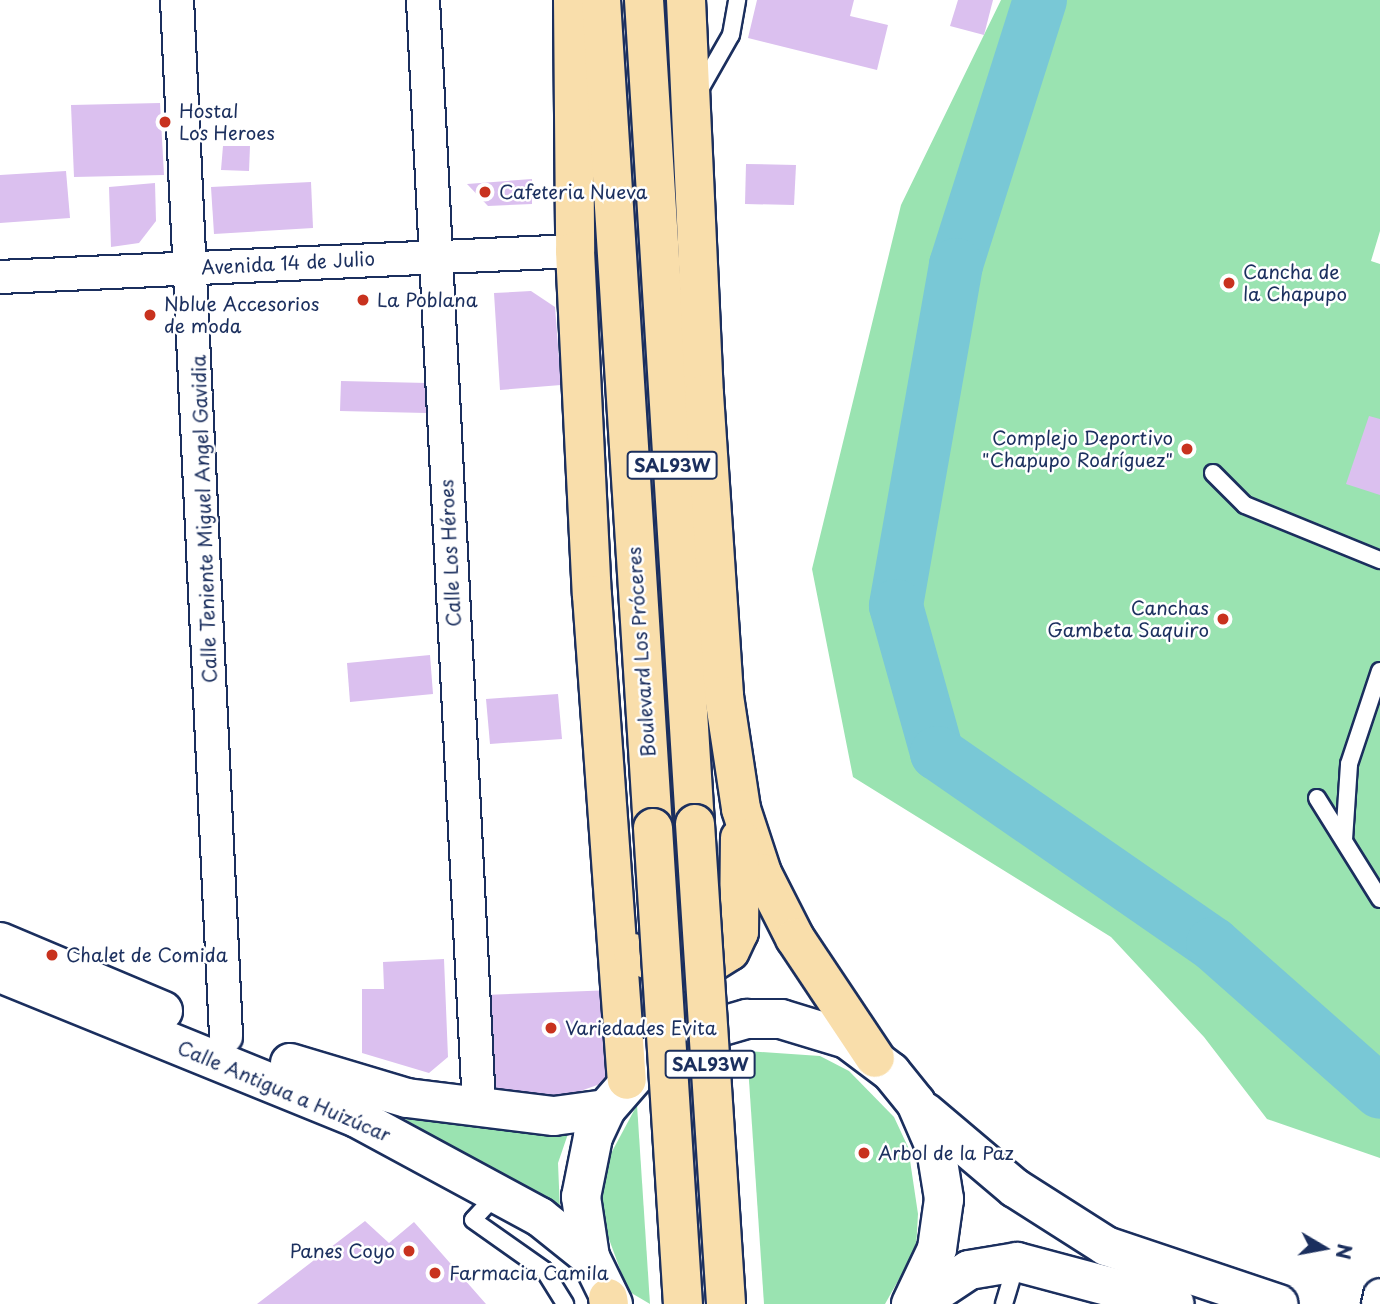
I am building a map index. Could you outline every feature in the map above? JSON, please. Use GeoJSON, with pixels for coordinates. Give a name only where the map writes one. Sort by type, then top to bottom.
{"type":"FeatureCollection","features":[{"type":"Feature","properties":{"kind":"highway"},"geometry":{"type":"LineString","coordinates":[[573,0],[575,250],[613,911],[616,1095]]}},
{"type":"Feature","properties":{"kind":"highway","name":"Boulevard Los Próceres"},"geometry":{"type":"LineString","coordinates":[[601,0],[683,1304]]}},
{"type":"Feature","properties":{"kind":"highway","name":"SAL93W"},"geometry":{"type":"LineString","coordinates":[[644,0],[726,1304]]}},
{"type":"Feature","properties":{"kind":"highway"},"geometry":{"type":"LineString","coordinates":[[613,911],[631,952],[650,964],[695,973],[716,965],[739,932],[741,809],[724,696],[705,421],[693,103],[686,0]]}},
{"type":"Feature","properties":{"kind":"highway"},"geometry":{"type":"LineString","coordinates":[[650,106],[693,103]]}},
{"type":"Feature","properties":{"kind":"highway"},"geometry":{"type":"LineString","coordinates":[[741,809],[762,873],[795,938],[875,1058]]}},
{"type":"Feature","properties":{"kind":"main road","name":"Calle Antigua a Huizúcar"},"geometry":{"type":"LineString","coordinates":[[0,942],[226,1037],[372,1091],[479,1107],[575,1117],[616,1095]]}},
{"type":"Feature","properties":{"kind":"main road","name":"Calle Antigua a Huizúcar"},"geometry":{"type":"LineString","coordinates":[[0,973],[357,1118],[498,1193],[590,1257]]}},
{"type":"Feature","properties":{"kind":"main road"},"geometry":{"type":"LineString","coordinates":[[610,1302],[590,1257],[582,1187],[616,1095],[681,1038],[747,1019],[815,1026],[875,1058],[916,1103],[1015,1188],[1106,1246],[1278,1304]]}},
{"type":"Feature","properties":{"kind":"main road"},"geometry":{"type":"LineString","coordinates":[[911,1304],[937,1250],[944,1199],[936,1149],[916,1103]]}},
{"type":"Feature","properties":{"kind":"main road"},"geometry":{"type":"LineString","coordinates":[[918,1304],[969,1270],[1017,1262],[1175,1304]]}},
{"type":"Feature","properties":{"kind":"street","name":"Calle Teniente Miguel Angel Gavidia"},"geometry":{"type":"LineString","coordinates":[[177,0],[194,267],[226,1037]]}},
{"type":"Feature","properties":{"kind":"street","name":"Calle Los Héroes"},"geometry":{"type":"LineString","coordinates":[[423,0],[479,1107]]}},
{"type":"Feature","properties":{"kind":"street","name":"Avenida 14 de Julio"},"geometry":{"type":"LineString","coordinates":[[0,277],[575,250]]}},
{"type":"Feature","properties":{"kind":"street"},"geometry":{"type":"LineString","coordinates":[[1378,1304],[1380,1295]]}},
{"type":"Feature","properties":{"kind":"lane"},"geometry":{"type":"LineString","coordinates":[[693,103],[731,35],[737,0]]}},
{"type":"Feature","properties":{"kind":"lane"},"geometry":{"type":"LineString","coordinates":[[1213,473],[1245,505],[1380,561]]}},
{"type":"Feature","properties":{"kind":"lane"},"geometry":{"type":"LineString","coordinates":[[1344,840],[1349,764],[1380,671]]}},
{"type":"Feature","properties":{"kind":"lane"},"geometry":{"type":"LineString","coordinates":[[1317,798],[1380,899]]}},
{"type":"Feature","properties":{"kind":"lane"},"geometry":{"type":"LineString","coordinates":[[498,1193],[473,1220],[544,1270],[565,1304]]}},
{"type":"Feature","properties":{"kind":"lane"},"geometry":{"type":"LineString","coordinates":[[1004,1304],[1017,1262]]}},
{"type":"Feature","properties":{"kind":"green space","name":"Complejo Deportivo \"Chapupo Rodríguez\""},"geometry":{"type":"Polygon","coordinates":[[[1001,0],[1380,0],[1380,231],[1371,261],[1380,264],[1380,1158],[1267,1119],[1204,1037],[1111,937],[853,777],[812,569],[901,205],[1001,0]]]}},
{"type":"Feature","properties":{"kind":"green space"},"geometry":{"type":"Polygon","coordinates":[[[747,1051],[820,1056],[849,1071],[894,1117],[908,1147],[918,1214],[916,1249],[885,1304],[764,1304],[747,1051]]]}},
{"type":"Feature","properties":{"kind":"green space"},"geometry":{"type":"Polygon","coordinates":[[[637,1105],[650,1304],[628,1291],[602,1220],[600,1187],[608,1159],[637,1105]]]}},
{"type":"Feature","properties":{"kind":"green space"},"geometry":{"type":"Polygon","coordinates":[[[403,1118],[570,1128],[558,1163],[560,1211],[403,1118]]]}},
{"type":"Feature","properties":{"kind":"building"},"geometry":{"type":"Polygon","coordinates":[[[757,0],[854,0],[850,16],[888,25],[877,70],[748,38],[757,0]]]}},
{"type":"Feature","properties":{"kind":"building"},"geometry":{"type":"Polygon","coordinates":[[[958,0],[993,0],[984,35],[950,26],[958,0]]]}},
{"type":"Feature","properties":{"kind":"building"},"geometry":{"type":"Polygon","coordinates":[[[160,103],[164,175],[74,177],[71,105],[160,103]]]}},
{"type":"Feature","properties":{"kind":"building"},"geometry":{"type":"Polygon","coordinates":[[[223,146],[250,146],[249,171],[221,170],[223,146]]]}},
{"type":"Feature","properties":{"kind":"building"},"geometry":{"type":"Polygon","coordinates":[[[746,164],[796,165],[794,205],[745,204],[746,164]]]}},
{"type":"Feature","properties":{"kind":"building"},"geometry":{"type":"Polygon","coordinates":[[[66,171],[70,218],[0,223],[0,175],[66,171]]]}},
{"type":"Feature","properties":{"kind":"building"},"geometry":{"type":"Polygon","coordinates":[[[532,179],[532,204],[488,206],[467,184],[532,179]]]}},
{"type":"Feature","properties":{"kind":"building"},"geometry":{"type":"Polygon","coordinates":[[[311,182],[313,228],[214,234],[211,187],[311,182]]]}},
{"type":"Feature","properties":{"kind":"building"},"geometry":{"type":"Polygon","coordinates":[[[155,183],[156,221],[139,243],[111,247],[109,187],[155,183]]]}},
{"type":"Feature","properties":{"kind":"building"},"geometry":{"type":"Polygon","coordinates":[[[531,291],[555,307],[561,385],[500,390],[494,293],[531,291]]]}},
{"type":"Feature","properties":{"kind":"building"},"geometry":{"type":"Polygon","coordinates":[[[341,381],[427,383],[426,413],[340,411],[341,381]]]}},
{"type":"Feature","properties":{"kind":"building"},"geometry":{"type":"Polygon","coordinates":[[[1369,416],[1380,419],[1380,495],[1346,484],[1369,416]]]}},
{"type":"Feature","properties":{"kind":"building"},"geometry":{"type":"Polygon","coordinates":[[[430,655],[433,694],[350,702],[347,663],[430,655]]]}},
{"type":"Feature","properties":{"kind":"building"},"geometry":{"type":"Polygon","coordinates":[[[558,694],[562,739],[490,744],[486,699],[558,694]]]}},
{"type":"Feature","properties":{"kind":"building"},"geometry":{"type":"Polygon","coordinates":[[[444,959],[448,1057],[429,1073],[362,1053],[362,989],[384,989],[383,962],[444,959]]]}},
{"type":"Feature","properties":{"kind":"building","name":"Variedades Evita"},"geometry":{"type":"Polygon","coordinates":[[[614,990],[618,1062],[603,1083],[552,1101],[492,1087],[484,995],[614,990]]]}},
{"type":"Feature","properties":{"kind":"building"},"geometry":{"type":"Polygon","coordinates":[[[365,1221],[389,1243],[414,1222],[486,1304],[257,1304],[365,1221]]]}},
{"type":"Feature","properties":{"kind":"waterway"},"geometry":{"type":"LineString","coordinates":[[1040,0],[956,265],[896,606],[937,753],[1213,944],[1380,1092]]}},
{"type":"Feature","properties":{"kind":"place","name":"Hostal Los Heroes"},"geometry":{"type":"Point","coordinates":[165,122]}},
{"type":"Feature","properties":{"kind":"place","name":"Cafeteria Nueva"},"geometry":{"type":"Point","coordinates":[485,192]}},
{"type":"Feature","properties":{"kind":"place","name":"Cancha de la Chapupo"},"geometry":{"type":"Point","coordinates":[1229,283]}},
{"type":"Feature","properties":{"kind":"place","name":"La Poblana"},"geometry":{"type":"Point","coordinates":[363,300]}},
{"type":"Feature","properties":{"kind":"place","name":"Nblue Accesorios de moda"},"geometry":{"type":"Point","coordinates":[150,315]}},
{"type":"Feature","properties":{"kind":"place","name":"Complejo Deportivo \"Chapupo Rodríguez\""},"geometry":{"type":"Point","coordinates":[1187,449]}},
{"type":"Feature","properties":{"kind":"place","name":"Canchas Gambeta Saquiro"},"geometry":{"type":"Point","coordinates":[1223,619]}},
{"type":"Feature","properties":{"kind":"place","name":"Chalet de Comida"},"geometry":{"type":"Point","coordinates":[52,955]}},
{"type":"Feature","properties":{"kind":"place","name":"Variedades Evita"},"geometry":{"type":"Point","coordinates":[551,1028]}},
{"type":"Feature","properties":{"kind":"place","name":"Arbol de la Paz"},"geometry":{"type":"Point","coordinates":[864,1153]}},
{"type":"Feature","properties":{"kind":"place","name":"Panes Coyo"},"geometry":{"type":"Point","coordinates":[409,1251]}},
{"type":"Feature","properties":{"kind":"place","name":"Farmacia Camila"},"geometry":{"type":"Point","coordinates":[435,1273]}}]}
